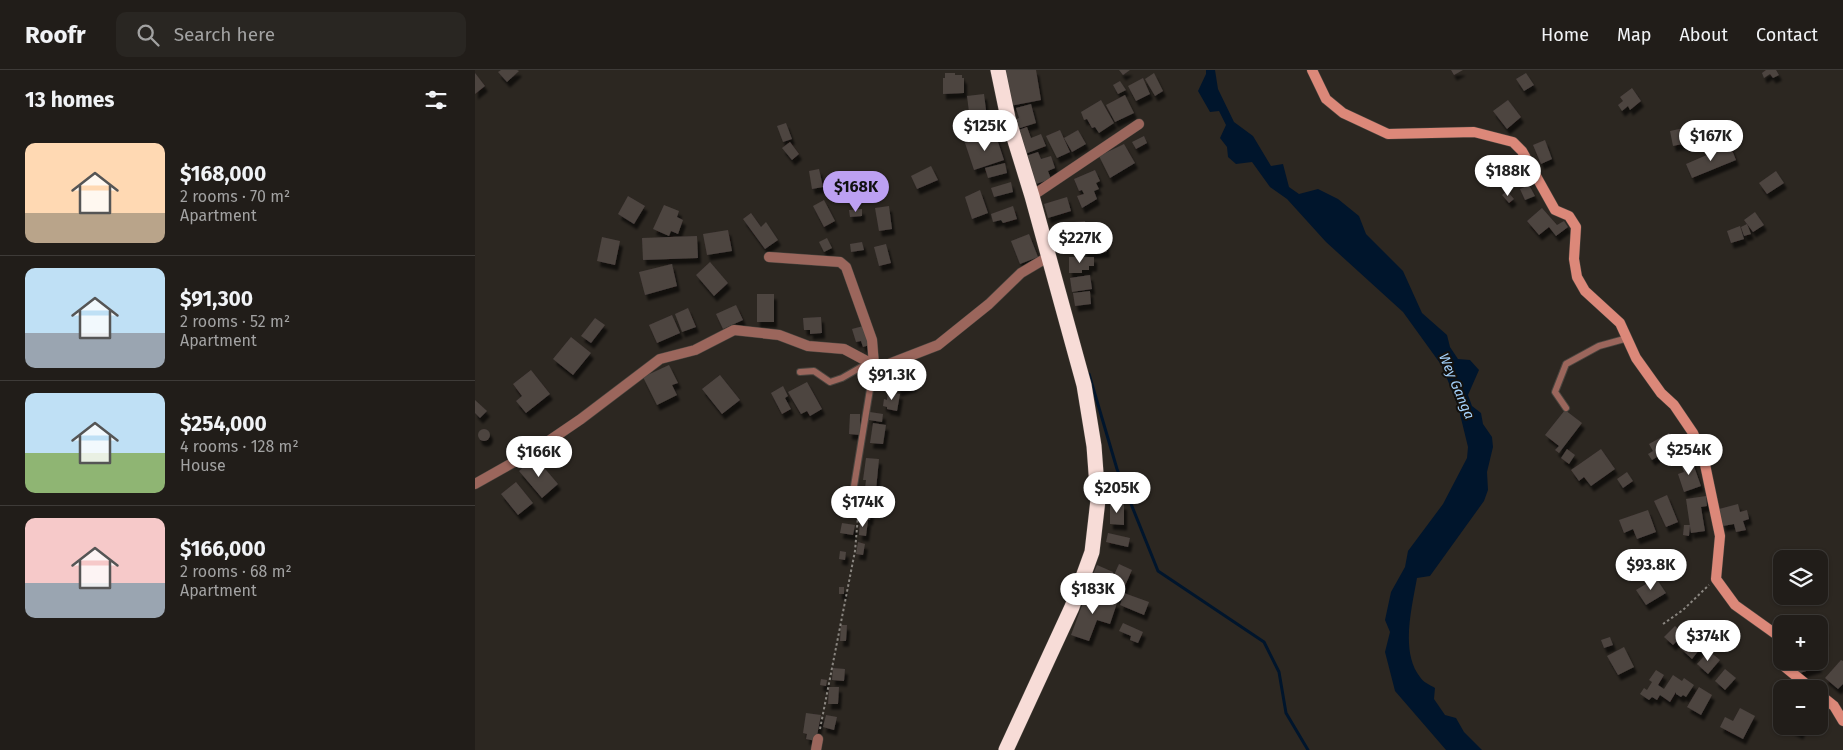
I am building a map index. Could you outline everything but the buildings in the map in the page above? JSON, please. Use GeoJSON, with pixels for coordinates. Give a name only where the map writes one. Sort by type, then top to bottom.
{"type":"FeatureCollection","features":[{"type":"Feature","properties":{"kind":"highway"},"geometry":{"type":"LineString","coordinates":[[999,70],[1008,118],[1032,196],[1084,385],[1094,446],[1098,500],[1092,552],[1072,607],[1006,750]]}},
{"type":"Feature","properties":{"kind":"street"},"geometry":{"type":"LineString","coordinates":[[1312,70],[1327,99],[1343,113],[1388,134],[1473,132],[1513,142],[1522,151],[1555,210],[1569,216],[1576,227],[1574,259],[1577,277],[1585,292],[1620,323],[1636,358],[1661,393],[1675,405],[1693,433],[1703,455],[1720,536],[1716,579],[1735,605],[1773,632]]}},
{"type":"Feature","properties":{"kind":"street"},"geometry":{"type":"LineString","coordinates":[[1032,196],[1139,124]]}},
{"type":"Feature","properties":{"kind":"street"},"geometry":{"type":"LineString","coordinates":[[769,257],[840,262],[847,267],[872,340],[872,364]]}},
{"type":"Feature","properties":{"kind":"street"},"geometry":{"type":"LineString","coordinates":[[475,484],[552,439],[660,359],[695,350],[734,330],[779,335],[808,346],[844,348],[872,364],[889,364],[938,345],[989,304],[1021,273],[1048,257]]}},
{"type":"Feature","properties":{"kind":"street"},"geometry":{"type":"LineString","coordinates":[[1789,670],[1801,680]]}},
{"type":"Feature","properties":{"kind":"street"},"geometry":{"type":"LineString","coordinates":[[1828,701],[1834,706],[1843,721]]}},
{"type":"Feature","properties":{"kind":"street"},"geometry":{"type":"LineString","coordinates":[[816,750],[818,739]]}},
{"type":"Feature","properties":{"kind":"lane"},"geometry":{"type":"LineString","coordinates":[[1566,408],[1555,392],[1566,364],[1599,346],[1628,338]]}},
{"type":"Feature","properties":{"kind":"lane"},"geometry":{"type":"LineString","coordinates":[[799,372],[814,371],[830,382],[872,364]]}},
{"type":"Feature","properties":{"kind":"lane"},"geometry":{"type":"LineString","coordinates":[[854,486],[872,364]]}},
{"type":"Feature","properties":{"kind":"path"},"geometry":{"type":"LineString","coordinates":[[818,739],[855,551],[858,516],[849,514],[854,486]]}},
{"type":"Feature","properties":{"kind":"path"},"geometry":{"type":"LineString","coordinates":[[1663,624],[1683,610],[1716,579]]}},
{"type":"Feature","properties":{"kind":"water","name":"Wey Ganga"},"geometry":{"type":"Polygon","coordinates":[[[1206,70],[1215,70],[1218,89],[1234,122],[1253,136],[1271,166],[1283,164],[1289,187],[1299,194],[1318,189],[1338,199],[1359,216],[1366,234],[1403,271],[1422,313],[1447,335],[1450,347],[1458,359],[1470,360],[1479,370],[1468,395],[1472,406],[1481,413],[1483,424],[1492,437],[1493,447],[1487,472],[1488,490],[1484,501],[1430,576],[1417,578],[1410,615],[1409,642],[1410,655],[1414,667],[1423,680],[1435,688],[1434,699],[1445,715],[1456,718],[1464,732],[1482,750],[1446,750],[1395,691],[1385,652],[1390,632],[1385,620],[1391,592],[1405,567],[1408,551],[1443,504],[1467,458],[1468,447],[1458,406],[1442,366],[1403,312],[1326,242],[1287,199],[1270,187],[1252,162],[1236,164],[1228,157],[1227,147],[1220,138],[1226,125],[1219,111],[1210,112],[1198,91],[1206,70]]]}},
{"type":"Feature","properties":{"kind":"waterway"},"geometry":{"type":"LineString","coordinates":[[1089,374],[1117,469],[1158,571],[1264,642],[1279,672],[1286,713],[1308,750]]}}]}
